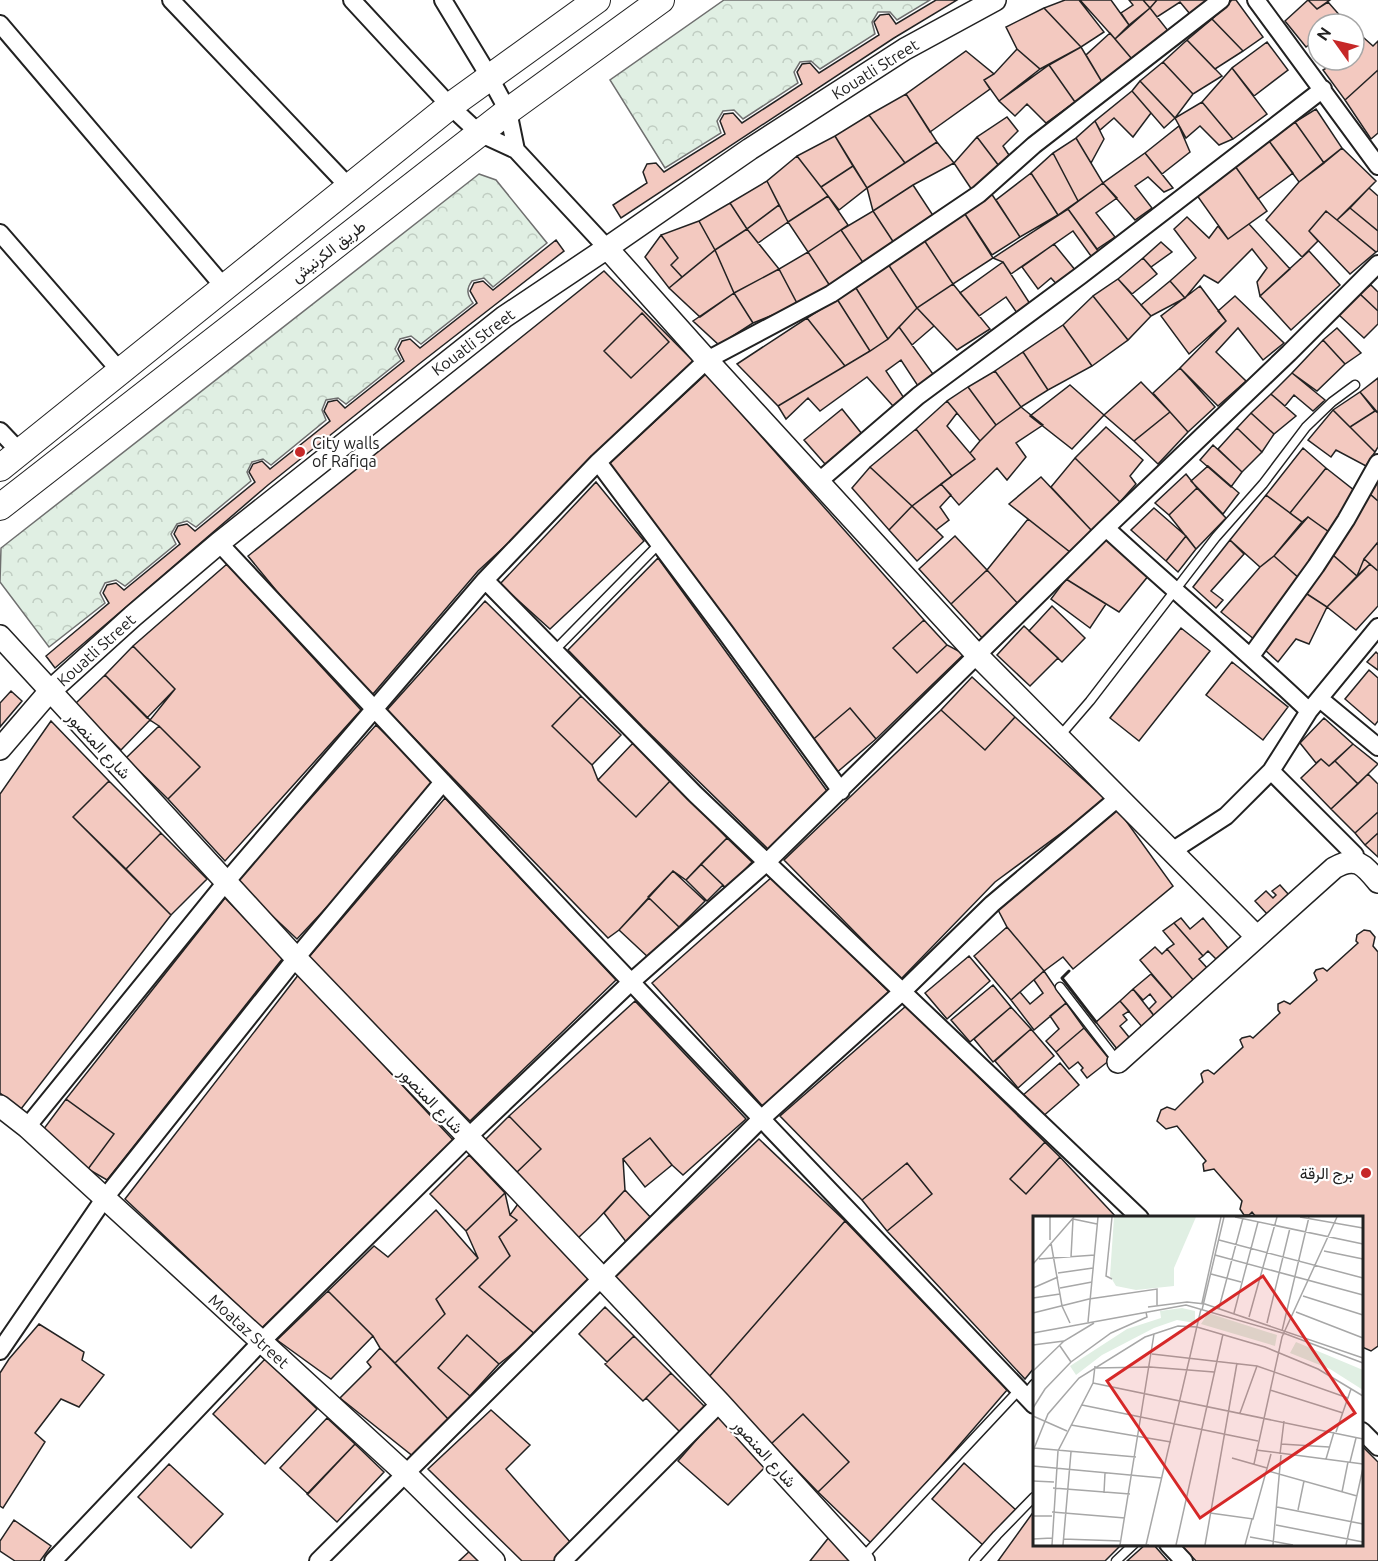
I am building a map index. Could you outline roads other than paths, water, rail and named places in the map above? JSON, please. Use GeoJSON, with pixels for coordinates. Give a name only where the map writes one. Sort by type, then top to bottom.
{"type":"FeatureCollection","features":[{"type":"Feature","properties":{"kind":"main road"},"geometry":{"type":"LineString","coordinates":[[0,468],[450,106],[597,0]]}},
{"type":"Feature","properties":{"kind":"main road","name":"طريق الكرنيش"},"geometry":{"type":"LineString","coordinates":[[0,507],[479,133],[661,0]]}},
{"type":"Feature","properties":{"kind":"street"},"geometry":{"type":"LineString","coordinates":[[171,0],[349,187]]}},
{"type":"Feature","properties":{"kind":"street"},"geometry":{"type":"LineString","coordinates":[[352,0],[450,106],[479,133],[516,150],[608,248],[706,360],[978,656],[1256,936]]}},
{"type":"Feature","properties":{"kind":"street"},"geometry":{"type":"LineString","coordinates":[[443,0],[508,111],[516,150]]}},
{"type":"Feature","properties":{"kind":"street","name":"Kouatli Street"},"geometry":{"type":"LineString","coordinates":[[0,749],[50,692],[133,616],[219,543],[504,317],[750,149],[905,49],[995,0]]}},
{"type":"Feature","properties":{"kind":"street"},"geometry":{"type":"LineString","coordinates":[[27,1127],[226,882],[485,580],[598,462],[706,360],[831,294],[979,194],[1034,145],[1221,0]]}},
{"type":"Feature","properties":{"kind":"street"},"geometry":{"type":"LineString","coordinates":[[1256,0],[1323,88],[1378,166]]}},
{"type":"Feature","properties":{"kind":"street"},"geometry":{"type":"LineString","coordinates":[[0,24],[224,287]]}},
{"type":"Feature","properties":{"kind":"street"},"geometry":{"type":"LineString","coordinates":[[818,482],[918,396],[1080,276],[1323,88]]}},
{"type":"Feature","properties":{"kind":"street"},"geometry":{"type":"LineString","coordinates":[[0,233],[120,371]]}},
{"type":"Feature","properties":{"kind":"street"},"geometry":{"type":"LineString","coordinates":[[53,1561],[261,1342],[467,1138],[631,982],[767,862],[1378,264]]}},
{"type":"Feature","properties":{"kind":"street"},"geometry":{"type":"LineString","coordinates":[[0,430],[20,452]]}},
{"type":"Feature","properties":{"kind":"street"},"geometry":{"type":"LineString","coordinates":[[598,462],[841,791]]}},
{"type":"Feature","properties":{"kind":"street"},"geometry":{"type":"LineString","coordinates":[[1251,656],[1316,567],[1378,463]]}},
{"type":"Feature","properties":{"kind":"street"},"geometry":{"type":"LineString","coordinates":[[1106,528],[1173,591],[1251,656],[1314,705],[1378,747]]}},
{"type":"Feature","properties":{"kind":"street"},"geometry":{"type":"LineString","coordinates":[[219,543],[761,1119],[1028,1393]]}},
{"type":"Feature","properties":{"kind":"street"},"geometry":{"type":"LineString","coordinates":[[485,580],[695,794],[1138,1216]]}},
{"type":"Feature","properties":{"kind":"street"},"geometry":{"type":"LineString","coordinates":[[1172,850],[1226,816],[1271,771],[1314,705],[1378,627]]}},
{"type":"Feature","properties":{"kind":"street","name":"شارع المنصور"},"geometry":{"type":"LineString","coordinates":[[0,636],[296,958],[720,1403],[863,1560]]}},
{"type":"Feature","properties":{"kind":"street"},"geometry":{"type":"LineString","coordinates":[[1271,771],[1370,871]]}},
{"type":"Feature","properties":{"kind":"street"},"geometry":{"type":"LineString","coordinates":[[0,1351],[104,1200],[296,958],[443,782]]}},
{"type":"Feature","properties":{"kind":"street"},"geometry":{"type":"LineString","coordinates":[[318,1561],[761,1119],[903,991],[992,904],[1118,798]]}},
{"type":"Feature","properties":{"kind":"street"},"geometry":{"type":"LineString","coordinates":[[1118,1062],[1334,868],[1344,862],[1370,871]]}},
{"type":"Feature","properties":{"kind":"street","name":"Moataz Street"},"geometry":{"type":"LineString","coordinates":[[0,1106],[27,1127],[104,1200],[406,1474],[494,1561]]}},
{"type":"Feature","properties":{"kind":"street"},"geometry":{"type":"LineString","coordinates":[[563,1561],[720,1403]]}},
{"type":"Feature","properties":{"kind":"street"},"geometry":{"type":"LineString","coordinates":[[1363,1432],[1378,1447]]}},
{"type":"Feature","properties":{"kind":"street"},"geometry":{"type":"LineString","coordinates":[[1169,1546],[1184,1561]]}},
{"type":"Feature","properties":{"kind":"lane"},"geometry":{"type":"LineString","coordinates":[[1059,737],[1090,701],[1216,537],[1263,484],[1306,427],[1332,402],[1356,385]]}},
{"type":"Feature","properties":{"kind":"lane"},"geometry":{"type":"LineString","coordinates":[[554,651],[659,544]]}},
{"type":"Feature","properties":{"kind":"lane"},"geometry":{"type":"LineString","coordinates":[[1060,987],[1118,1062]]}},
{"type":"Feature","properties":{"kind":"lane"},"geometry":{"type":"LineString","coordinates":[[863,1560],[1028,1393]]}},
{"type":"Feature","properties":{"kind":"lane"},"geometry":{"type":"LineString","coordinates":[[974,1561],[996,1535],[1033,1499]]}},
{"type":"Feature","properties":{"kind":"lane"},"geometry":{"type":"LineString","coordinates":[[1116,1561],[1133,1546]]}},
{"type":"Feature","properties":{"kind":"place","name":"City walls of Rafiqa"},"geometry":{"type":"Point","coordinates":[300,452]}},
{"type":"Feature","properties":{"kind":"place","name":"برج الرقة"},"geometry":{"type":"Point","coordinates":[1366,1173]}}]}
